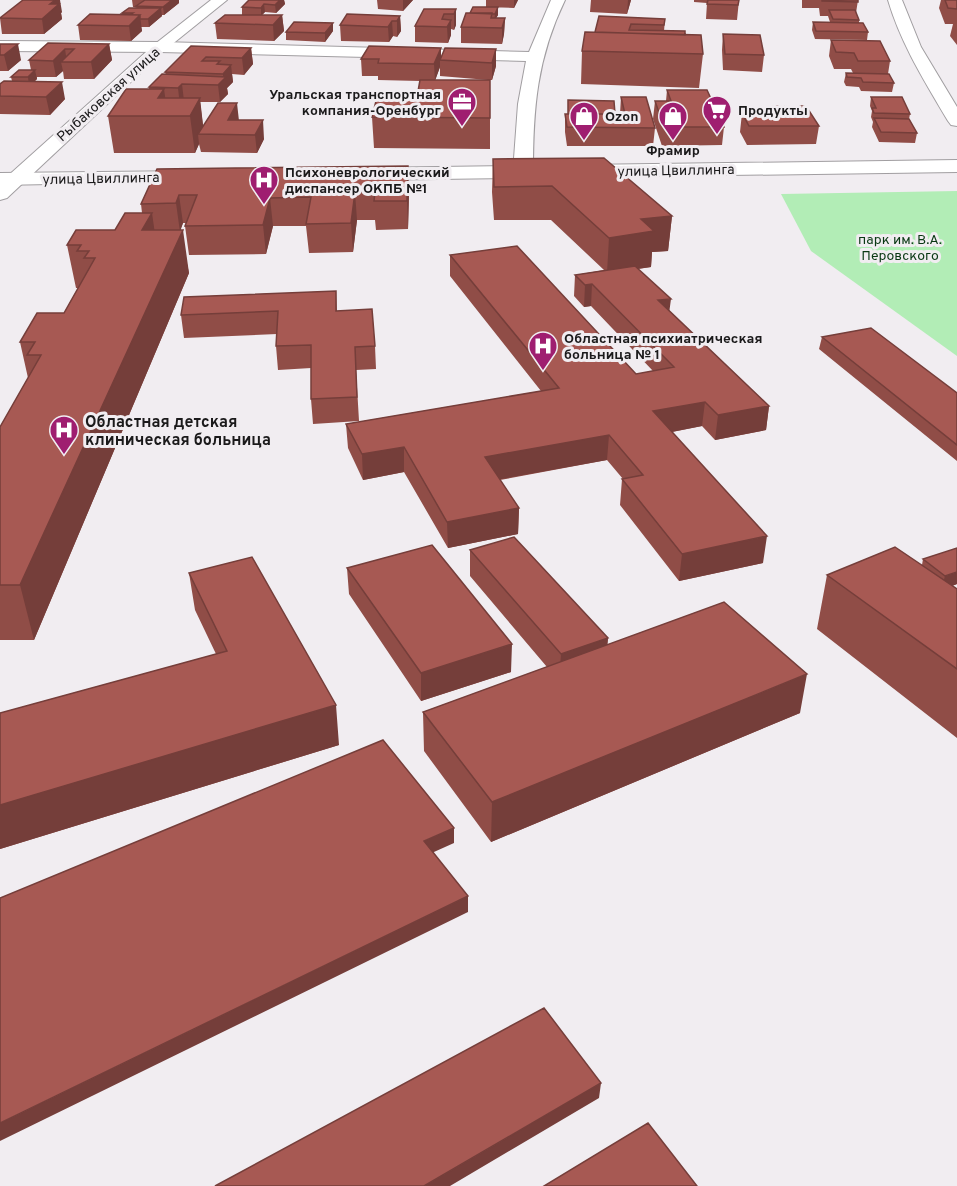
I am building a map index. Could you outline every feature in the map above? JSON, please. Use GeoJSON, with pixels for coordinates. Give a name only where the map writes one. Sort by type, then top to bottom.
{"type":"FeatureCollection","features":[{"type":"Feature","properties":{"kind":"street","name":"Рыбаковская улица"},"geometry":{"type":"LineString","coordinates":[[0,194],[7,179],[160,47],[220,0]]}},
{"type":"Feature","properties":{"kind":"street"},"geometry":{"type":"LineString","coordinates":[[523,172],[525,96],[533,57],[558,0]]}},
{"type":"Feature","properties":{"kind":"street"},"geometry":{"type":"LineString","coordinates":[[895,0],[900,19],[915,51],[957,121]]}},
{"type":"Feature","properties":{"kind":"street"},"geometry":{"type":"LineString","coordinates":[[0,46],[160,47],[533,57]]}},
{"type":"Feature","properties":{"kind":"street","name":"улица Цвиллинга"},"geometry":{"type":"LineString","coordinates":[[343,175],[957,166]]}},
{"type":"Feature","properties":{"kind":"street","name":"улица Цвиллинга"},"geometry":{"type":"LineString","coordinates":[[7,179],[214,176]]}},
{"type":"Feature","properties":{"kind":"green space","name":"парк им. В.А. Перовского"},"geometry":{"type":"Polygon","coordinates":[[[957,191],[957,356],[811,251],[781,194],[957,191]]]}},
{"type":"Feature","properties":{"kind":"building"},"geometry":{"type":"Polygon","coordinates":[[[23,0],[55,0],[50,4],[59,4],[42,19],[0,18],[23,0]]]}},
{"type":"Feature","properties":{"kind":"building"},"geometry":{"type":"Polygon","coordinates":[[[145,0],[172,0],[163,7],[136,6],[145,0]]]}},
{"type":"Feature","properties":{"kind":"building"},"geometry":{"type":"Polygon","coordinates":[[[249,0],[280,0],[275,5],[264,4],[261,8],[242,7],[249,0]]]}},
{"type":"Feature","properties":{"kind":"building"},"geometry":{"type":"Polygon","coordinates":[[[708,0],[739,0],[738,5],[707,4],[708,0]]]}},
{"type":"Feature","properties":{"kind":"building"},"geometry":{"type":"Polygon","coordinates":[[[858,0],[858,2],[822,1],[858,0]]]}},
{"type":"Feature","properties":{"kind":"building"},"geometry":{"type":"Polygon","coordinates":[[[945,0],[957,0],[957,9],[948,8],[945,0]]]}},
{"type":"Feature","properties":{"kind":"building"},"geometry":{"type":"Polygon","coordinates":[[[473,7],[498,7],[495,14],[470,13],[473,7]]]}},
{"type":"Feature","properties":{"kind":"building"},"geometry":{"type":"Polygon","coordinates":[[[129,8],[161,8],[148,19],[140,19],[140,15],[122,13],[129,8]]]}},
{"type":"Feature","properties":{"kind":"building"},"geometry":{"type":"Polygon","coordinates":[[[424,9],[456,9],[454,14],[444,14],[442,19],[451,20],[447,27],[415,26],[424,9]]]}},
{"type":"Feature","properties":{"kind":"building"},"geometry":{"type":"Polygon","coordinates":[[[829,10],[855,10],[859,20],[833,19],[829,10]]]}},
{"type":"Feature","properties":{"kind":"building"},"geometry":{"type":"Polygon","coordinates":[[[466,13],[492,13],[491,18],[505,18],[502,28],[461,27],[466,13]]]}},
{"type":"Feature","properties":{"kind":"building"},"geometry":{"type":"Polygon","coordinates":[[[90,14],[140,15],[129,26],[78,25],[90,14]]]}},
{"type":"Feature","properties":{"kind":"building"},"geometry":{"type":"Polygon","coordinates":[[[347,14],[400,16],[388,27],[340,25],[347,14]]]}},
{"type":"Feature","properties":{"kind":"building"},"geometry":{"type":"Polygon","coordinates":[[[225,15],[282,15],[273,25],[215,23],[225,15]]]}},
{"type":"Feature","properties":{"kind":"building"},"geometry":{"type":"Polygon","coordinates":[[[599,16],[665,19],[664,25],[631,24],[629,30],[685,31],[685,35],[595,32],[599,16]]]}},
{"type":"Feature","properties":{"kind":"building"},"geometry":{"type":"Polygon","coordinates":[[[294,22],[333,23],[325,33],[286,32],[294,22]]]}},
{"type":"Feature","properties":{"kind":"building"},"geometry":{"type":"Polygon","coordinates":[[[813,22],[863,23],[868,32],[816,31],[813,22]]]}},
{"type":"Feature","properties":{"kind":"building"},"geometry":{"type":"Polygon","coordinates":[[[585,32],[701,35],[703,54],[582,51],[585,32]]]}},
{"type":"Feature","properties":{"kind":"building"},"geometry":{"type":"Polygon","coordinates":[[[723,34],[760,35],[764,55],[725,54],[723,34]]]}},
{"type":"Feature","properties":{"kind":"building"},"geometry":{"type":"Polygon","coordinates":[[[831,40],[880,41],[890,61],[858,61],[854,53],[836,52],[831,40]]]}},
{"type":"Feature","properties":{"kind":"building"},"geometry":{"type":"Polygon","coordinates":[[[48,43],[109,44],[91,62],[61,62],[74,49],[65,49],[53,61],[29,60],[48,43]]]}},
{"type":"Feature","properties":{"kind":"building"},"geometry":{"type":"Polygon","coordinates":[[[0,44],[18,44],[4,55],[0,55],[0,44]]]}},
{"type":"Feature","properties":{"kind":"building"},"geometry":{"type":"Polygon","coordinates":[[[191,46],[251,48],[242,58],[206,57],[202,61],[220,61],[217,64],[231,65],[223,74],[165,72],[191,46]]]}},
{"type":"Feature","properties":{"kind":"building"},"geometry":{"type":"Polygon","coordinates":[[[369,46],[441,48],[434,64],[378,63],[379,59],[361,59],[369,46]]]}},
{"type":"Feature","properties":{"kind":"building"},"geometry":{"type":"Polygon","coordinates":[[[445,48],[496,49],[492,63],[440,60],[445,48]]]}},
{"type":"Feature","properties":{"kind":"building"},"geometry":{"type":"Polygon","coordinates":[[[19,70],[35,70],[28,77],[11,77],[19,70]]]}},
{"type":"Feature","properties":{"kind":"building"},"geometry":{"type":"Polygon","coordinates":[[[846,73],[889,74],[894,83],[863,82],[861,78],[847,77],[846,73]]]}},
{"type":"Feature","properties":{"kind":"building"},"geometry":{"type":"Polygon","coordinates":[[[162,74],[226,77],[218,85],[182,84],[178,88],[149,87],[162,74]]]}},
{"type":"Feature","properties":{"kind":"building"},"geometry":{"type":"Polygon","coordinates":[[[420,80],[490,80],[490,118],[372,117],[377,97],[417,97],[420,80]]]}},
{"type":"Feature","properties":{"kind":"building"},"geometry":{"type":"Polygon","coordinates":[[[4,81],[62,82],[46,97],[0,96],[0,84],[4,81]]]}},
{"type":"Feature","properties":{"kind":"building"},"geometry":{"type":"Polygon","coordinates":[[[126,89],[164,89],[158,98],[200,98],[190,116],[108,116],[126,89]]]}},
{"type":"Feature","properties":{"kind":"building"},"geometry":{"type":"Polygon","coordinates":[[[667,90],[707,90],[724,127],[664,127],[655,101],[671,101],[667,90]]]}},
{"type":"Feature","properties":{"kind":"building"},"geometry":{"type":"Polygon","coordinates":[[[621,97],[646,97],[655,128],[567,127],[565,114],[625,114],[621,97]]]}},
{"type":"Feature","properties":{"kind":"building"},"geometry":{"type":"Polygon","coordinates":[[[871,97],[902,97],[910,114],[874,113],[872,108],[876,108],[871,97]]]}},
{"type":"Feature","properties":{"kind":"building"},"geometry":{"type":"Polygon","coordinates":[[[568,100],[614,101],[615,114],[568,114],[568,100]]]}},
{"type":"Feature","properties":{"kind":"building"},"geometry":{"type":"Polygon","coordinates":[[[218,103],[237,103],[228,120],[263,120],[255,135],[198,134],[218,103]]]}},
{"type":"Feature","properties":{"kind":"building"},"geometry":{"type":"Polygon","coordinates":[[[770,106],[806,106],[819,126],[749,126],[742,113],[774,113],[770,106]]]}},
{"type":"Feature","properties":{"kind":"building"},"geometry":{"type":"Polygon","coordinates":[[[874,118],[909,119],[917,133],[881,132],[874,118]]]}},
{"type":"Feature","properties":{"kind":"building"},"geometry":{"type":"Polygon","coordinates":[[[604,158],[672,216],[641,219],[654,231],[609,238],[552,186],[494,187],[493,159],[604,158]]]}},
{"type":"Feature","properties":{"kind":"building"},"geometry":{"type":"Polygon","coordinates":[[[408,166],[407,201],[374,201],[375,192],[355,192],[351,223],[306,224],[311,197],[270,198],[263,225],[185,226],[197,195],[179,195],[176,203],[141,204],[157,169],[408,166]]]}},
{"type":"Feature","properties":{"kind":"building"},"geometry":{"type":"Polygon","coordinates":[[[125,213],[152,213],[142,230],[183,230],[20,585],[0,585],[0,427],[41,355],[27,355],[35,342],[20,342],[37,313],[64,313],[95,258],[84,258],[89,251],[77,251],[81,245],[67,245],[76,230],[115,230],[125,213]]]}},
{"type":"Feature","properties":{"kind":"building"},"geometry":{"type":"Polygon","coordinates":[[[517,246],[636,374],[674,367],[592,284],[585,285],[575,275],[635,266],[671,299],[658,300],[769,406],[718,415],[705,402],[653,411],[767,536],[682,554],[622,479],[643,475],[609,435],[485,457],[519,508],[447,522],[404,447],[362,454],[346,424],[559,388],[450,255],[517,246]]]}},
{"type":"Feature","properties":{"kind":"building"},"geometry":{"type":"Polygon","coordinates":[[[336,291],[336,311],[372,309],[375,346],[355,347],[357,397],[311,399],[311,345],[276,346],[278,311],[181,315],[184,297],[336,291]]]}},
{"type":"Feature","properties":{"kind":"building"},"geometry":{"type":"Polygon","coordinates":[[[871,328],[957,393],[957,445],[822,337],[871,328]]]}},
{"type":"Feature","properties":{"kind":"building"},"geometry":{"type":"Polygon","coordinates":[[[514,537],[608,638],[561,654],[470,550],[514,537]]]}},
{"type":"Feature","properties":{"kind":"building"},"geometry":{"type":"Polygon","coordinates":[[[432,545],[512,644],[421,673],[347,568],[432,545]]]}},
{"type":"Feature","properties":{"kind":"building"},"geometry":{"type":"Polygon","coordinates":[[[895,547],[957,589],[957,669],[827,575],[895,547]]]}},
{"type":"Feature","properties":{"kind":"building"},"geometry":{"type":"Polygon","coordinates":[[[957,548],[957,572],[945,576],[923,559],[957,548]]]}},
{"type":"Feature","properties":{"kind":"building"},"geometry":{"type":"Polygon","coordinates":[[[252,557],[336,705],[0,805],[0,713],[227,651],[189,573],[252,557]]]}},
{"type":"Feature","properties":{"kind":"building"},"geometry":{"type":"Polygon","coordinates":[[[724,602],[807,674],[492,802],[423,712],[724,602]]]}},
{"type":"Feature","properties":{"kind":"building"},"geometry":{"type":"Polygon","coordinates":[[[383,740],[454,828],[424,841],[468,896],[0,1123],[0,898],[383,740]]]}},
{"type":"Feature","properties":{"kind":"building"},"geometry":{"type":"Polygon","coordinates":[[[544,1008],[601,1083],[424,1186],[215,1186],[544,1008]]]}},
{"type":"Feature","properties":{"kind":"building"},"geometry":{"type":"Polygon","coordinates":[[[648,1123],[697,1186],[544,1186],[648,1123]]]}},
{"type":"Feature","properties":{"kind":"place","name":"Уральская транспортная компания-Оренбург"},"geometry":{"type":"Point","coordinates":[462,128]}},
{"type":"Feature","properties":{"kind":"place","name":"Продукты"},"geometry":{"type":"Point","coordinates":[717,136]}},
{"type":"Feature","properties":{"kind":"place","name":"Ozon"},"geometry":{"type":"Point","coordinates":[584,142]}},
{"type":"Feature","properties":{"kind":"place","name":"Фрамир"},"geometry":{"type":"Point","coordinates":[673,142]}},
{"type":"Feature","properties":{"kind":"place","name":"Психоневрологический диспансер ОКПБ №1"},"geometry":{"type":"Point","coordinates":[264,206]}},
{"type":"Feature","properties":{"kind":"place","name":"Областная психиатрическая больница № 1"},"geometry":{"type":"Point","coordinates":[543,372]}},
{"type":"Feature","properties":{"kind":"place","name":"Областная детская клиническая больница"},"geometry":{"type":"Point","coordinates":[64,456]}}]}
